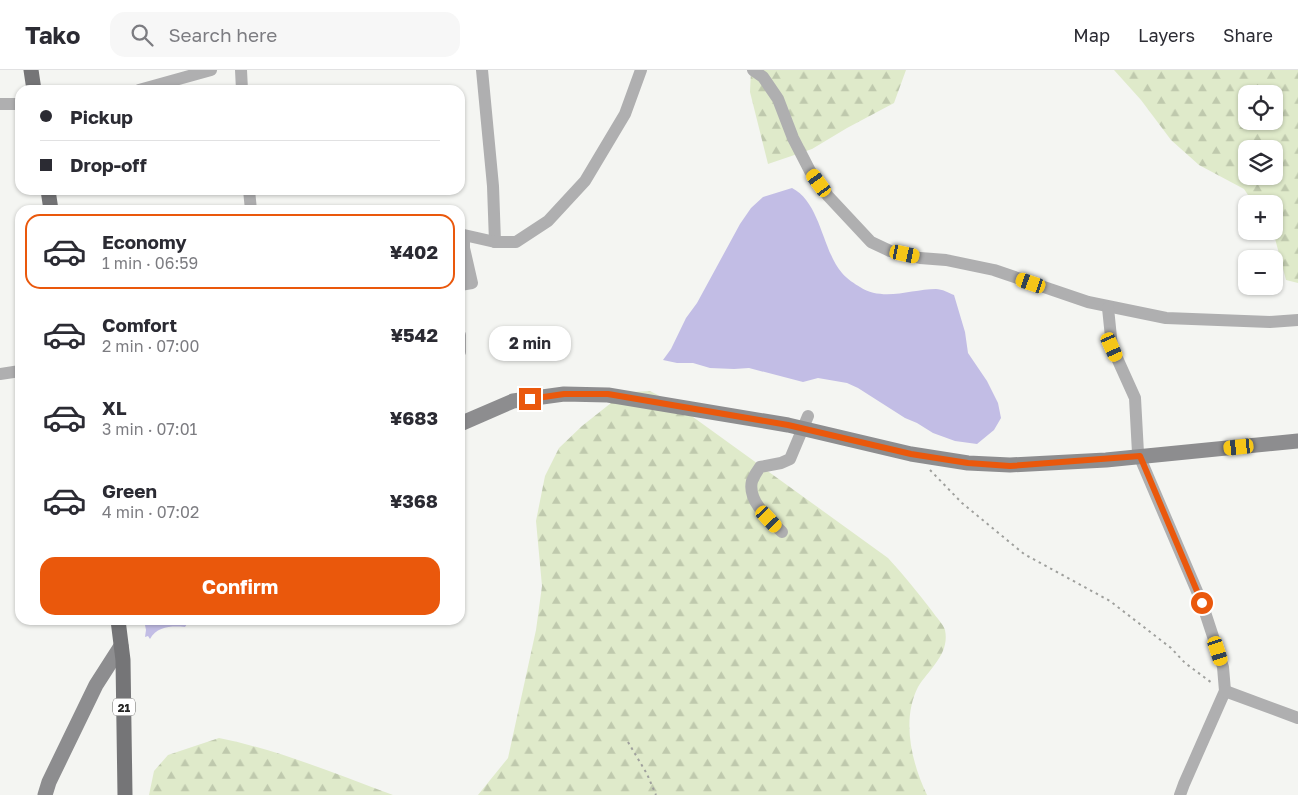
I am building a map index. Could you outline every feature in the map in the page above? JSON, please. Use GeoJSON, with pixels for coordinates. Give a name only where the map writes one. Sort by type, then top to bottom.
{"type":"FeatureCollection","features":[{"type":"Feature","properties":{"kind":"main road"},"geometry":{"type":"LineString","coordinates":[[31,70],[33,85]]}},
{"type":"Feature","properties":{"kind":"main road","name":"21"},"geometry":{"type":"LineString","coordinates":[[119,625],[123,660],[125,795]]}},
{"type":"Feature","properties":{"kind":"street"},"geometry":{"type":"LineString","coordinates":[[157,85],[212,70]]}},
{"type":"Feature","properties":{"kind":"street"},"geometry":{"type":"LineString","coordinates":[[241,70],[242,85]]}},
{"type":"Feature","properties":{"kind":"street"},"geometry":{"type":"LineString","coordinates":[[482,70],[493,186],[495,242]]}},
{"type":"Feature","properties":{"kind":"street"},"geometry":{"type":"LineString","coordinates":[[465,235],[495,242],[516,242],[548,221],[585,181],[625,114],[641,70]]}},
{"type":"Feature","properties":{"kind":"street"},"geometry":{"type":"LineString","coordinates":[[753,70],[763,77],[778,99],[793,138],[810,171],[828,196],[871,242],[890,251],[994,270],[1108,308],[1166,318],[1270,322],[1298,320]]}},
{"type":"Feature","properties":{"kind":"street"},"geometry":{"type":"LineString","coordinates":[[0,104],[15,104]]}},
{"type":"Feature","properties":{"kind":"street"},"geometry":{"type":"LineString","coordinates":[[465,258],[472,283],[465,284]]}},
{"type":"Feature","properties":{"kind":"street"},"geometry":{"type":"LineString","coordinates":[[1108,308],[1112,347],[1135,398],[1138,453],[1202,603],[1223,667],[1225,691],[1180,795]]}},
{"type":"Feature","properties":{"kind":"street"},"geometry":{"type":"LineString","coordinates":[[0,374],[15,372]]}},
{"type":"Feature","properties":{"kind":"street"},"geometry":{"type":"LineString","coordinates":[[465,422],[514,401],[573,394],[608,394],[806,422],[914,454],[968,463],[1010,466],[1298,441]]}},
{"type":"Feature","properties":{"kind":"street"},"geometry":{"type":"LineString","coordinates":[[782,532],[757,506],[751,487],[752,480],[760,467],[782,463],[790,459],[806,422]]}},
{"type":"Feature","properties":{"kind":"street"},"geometry":{"type":"LineString","coordinates":[[45,795],[49,782],[96,684],[121,646]]}},
{"type":"Feature","properties":{"kind":"street"},"geometry":{"type":"LineString","coordinates":[[1225,691],[1298,718]]}},
{"type":"Feature","properties":{"kind":"path"},"geometry":{"type":"LineString","coordinates":[[914,454],[962,503],[1024,554],[1110,601],[1171,648],[1185,663],[1225,691]]}},
{"type":"Feature","properties":{"kind":"path"},"geometry":{"type":"LineString","coordinates":[[628,742],[648,774],[656,795]]}},
{"type":"Feature","properties":{"kind":"green space"},"geometry":{"type":"Polygon","coordinates":[[[751,70],[906,70],[894,103],[812,149],[768,164],[750,92],[751,70]]]}},
{"type":"Feature","properties":{"kind":"green space"},"geometry":{"type":"Polygon","coordinates":[[[1114,70],[1298,70],[1298,283],[1286,280],[1283,269],[1283,250],[1278,250],[1275,240],[1283,240],[1283,195],[1248,195],[1244,189],[1199,165],[1171,140],[1141,100],[1114,70]]]}},
{"type":"Feature","properties":{"kind":"green space"},"geometry":{"type":"Polygon","coordinates":[[[650,391],[675,404],[888,558],[941,623],[945,630],[946,639],[942,654],[918,687],[910,713],[909,728],[913,756],[927,795],[478,795],[508,758],[536,630],[542,586],[536,521],[545,476],[559,448],[582,426],[611,403],[632,392],[650,391]]]}},
{"type":"Feature","properties":{"kind":"green space"},"geometry":{"type":"Polygon","coordinates":[[[219,738],[285,756],[393,795],[149,795],[154,771],[168,755],[219,738]]]}},
{"type":"Feature","properties":{"kind":"shaded area"},"geometry":{"type":"Polygon","coordinates":[[[792,188],[802,195],[809,204],[835,263],[844,275],[856,284],[878,294],[898,294],[936,289],[954,295],[965,332],[968,353],[987,381],[998,403],[1001,418],[994,430],[977,444],[955,441],[933,433],[847,383],[818,378],[803,382],[749,368],[710,368],[693,363],[677,363],[663,360],[671,349],[686,318],[697,303],[740,224],[751,208],[763,197],[792,188]]]}},
{"type":"Feature","properties":{"kind":"shaded area"},"geometry":{"type":"Polygon","coordinates":[[[145,625],[186,625],[185,627],[161,629],[150,639],[148,636],[145,637],[145,625]]]}},
{"type":"Feature","properties":{"kind":"route"},"geometry":{"type":"LineString","coordinates":[[530,399],[564,394],[608,394],[788,425],[911,454],[968,463],[1010,466],[1140,456],[1202,603]]}}]}
